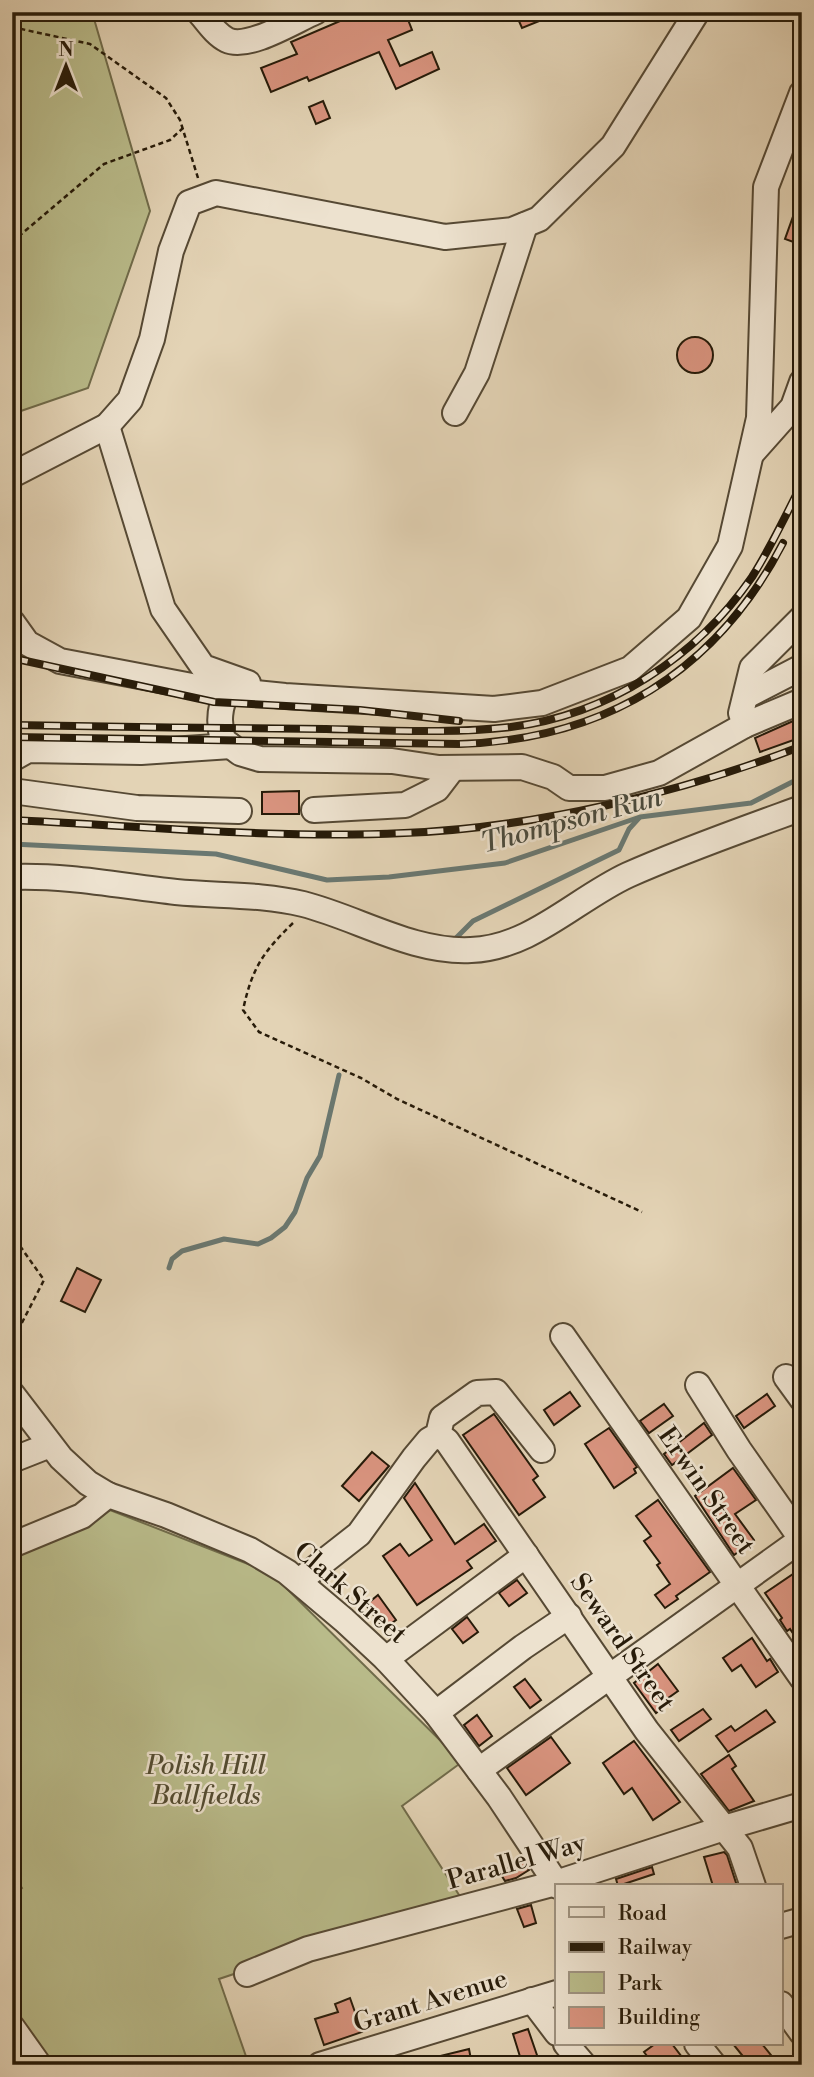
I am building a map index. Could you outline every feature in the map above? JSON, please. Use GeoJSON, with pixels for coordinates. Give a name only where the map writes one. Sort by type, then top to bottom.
{"type":"FeatureCollection","features":[{"type":"Feature","properties":{"kind":"street"},"geometry":{"type":"LineString","coordinates":[[199,12],[221,36],[230,41],[242,42],[253,40],[315,12]]}},
{"type":"Feature","properties":{"kind":"street"},"geometry":{"type":"LineString","coordinates":[[12,475],[107,426],[130,400],[152,339],[171,251],[189,203],[216,194],[445,237],[512,230],[539,219],[613,146],[697,12]]}},
{"type":"Feature","properties":{"kind":"street"},"geometry":{"type":"LineString","coordinates":[[12,622],[27,643],[60,661],[197,687],[285,696],[494,709],[542,703],[631,669],[689,618],[730,546],[760,418],[766,187],[802,93]]}},
{"type":"Feature","properties":{"kind":"street"},"geometry":{"type":"LineString","coordinates":[[455,414],[477,373],[525,225]]}},
{"type":"Feature","properties":{"kind":"street"},"geometry":{"type":"LineString","coordinates":[[751,456],[793,407],[802,382]]}},
{"type":"Feature","properties":{"kind":"street"},"geometry":{"type":"LineString","coordinates":[[107,426],[163,609],[203,667],[285,696]]}},
{"type":"Feature","properties":{"kind":"street"},"geometry":{"type":"LineString","coordinates":[[745,725],[741,713],[752,668],[802,618]]}},
{"type":"Feature","properties":{"kind":"street"},"geometry":{"type":"LineString","coordinates":[[746,696],[802,667]]}},
{"type":"Feature","properties":{"kind":"street"},"geometry":{"type":"LineString","coordinates":[[229,690],[222,702],[220,728],[223,740],[240,753],[260,759],[392,761],[439,768],[522,767],[553,777],[569,788],[605,788],[659,773],[745,725],[802,701]]}},
{"type":"Feature","properties":{"kind":"street"},"geometry":{"type":"LineString","coordinates":[[12,760],[28,750],[141,752],[231,747]]}},
{"type":"Feature","properties":{"kind":"street"},"geometry":{"type":"LineString","coordinates":[[314,810],[405,804],[437,789],[453,768]]}},
{"type":"Feature","properties":{"kind":"street"},"geometry":{"type":"LineString","coordinates":[[12,791],[137,808],[239,811]]}},
{"type":"Feature","properties":{"kind":"street"},"geometry":{"type":"LineString","coordinates":[[12,877],[64,878],[285,901],[311,907],[377,931],[438,947],[471,950],[491,948],[513,941],[627,876],[802,808]]}},
{"type":"Feature","properties":{"kind":"street","name":"Erwin Street"},"geometry":{"type":"LineString","coordinates":[[563,1336],[802,1678]]}},
{"type":"Feature","properties":{"kind":"street"},"geometry":{"type":"LineString","coordinates":[[786,1377],[802,1399]]}},
{"type":"Feature","properties":{"kind":"street"},"geometry":{"type":"LineString","coordinates":[[479,1770],[802,1539],[744,1459],[698,1385]]}},
{"type":"Feature","properties":{"kind":"street"},"geometry":{"type":"LineString","coordinates":[[299,1581],[359,1534],[414,1458],[429,1440],[438,1436],[442,1418],[477,1394],[496,1392],[542,1450]]}},
{"type":"Feature","properties":{"kind":"street","name":"Clark Street"},"geometry":{"type":"LineString","coordinates":[[12,1394],[72,1471],[108,1495],[220,1536],[272,1563],[299,1581],[386,1659],[436,1713],[479,1770],[557,1884]]}},
{"type":"Feature","properties":{"kind":"street","name":"Seward Street"},"geometry":{"type":"LineString","coordinates":[[438,1436],[447,1441],[647,1731],[740,1848],[752,1884]]}},
{"type":"Feature","properties":{"kind":"street"},"geometry":{"type":"LineString","coordinates":[[12,1460],[50,1445]]}},
{"type":"Feature","properties":{"kind":"street"},"geometry":{"type":"LineString","coordinates":[[12,1545],[82,1516],[108,1495]]}},
{"type":"Feature","properties":{"kind":"street"},"geometry":{"type":"LineString","coordinates":[[386,1659],[526,1555]]}},
{"type":"Feature","properties":{"kind":"street"},"geometry":{"type":"LineString","coordinates":[[436,1713],[569,1616]]}},
{"type":"Feature","properties":{"kind":"street","name":"Parallel Way"},"geometry":{"type":"LineString","coordinates":[[557,1884],[802,1805]]}},
{"type":"Feature","properties":{"kind":"street","name":"Parallel Way"},"geometry":{"type":"LineString","coordinates":[[247,1974],[308,1949],[555,1885]]}},
{"type":"Feature","properties":{"kind":"street"},"geometry":{"type":"LineString","coordinates":[[782,1927],[802,1920]]}},
{"type":"Feature","properties":{"kind":"street","name":"Grant Avenue"},"geometry":{"type":"LineString","coordinates":[[320,2065],[353,2059],[555,1994]]}},
{"type":"Feature","properties":{"kind":"street"},"geometry":{"type":"LineString","coordinates":[[532,2000],[555,2030]]}},
{"type":"Feature","properties":{"kind":"street"},"geometry":{"type":"LineString","coordinates":[[782,2005],[802,2034]]}},
{"type":"Feature","properties":{"kind":"street"},"geometry":{"type":"LineString","coordinates":[[12,2027],[38,2065]]}},
{"type":"Feature","properties":{"kind":"street"},"geometry":{"type":"LineString","coordinates":[[568,2046],[584,2065]]}},
{"type":"Feature","properties":{"kind":"street"},"geometry":{"type":"LineString","coordinates":[[699,2046],[714,2065]]}},
{"type":"Feature","properties":{"kind":"path"},"geometry":{"type":"LineString","coordinates":[[12,27],[90,44],[166,98],[180,120],[204,198]]}},
{"type":"Feature","properties":{"kind":"path"},"geometry":{"type":"LineString","coordinates":[[12,242],[104,164],[170,140],[183,128]]}},
{"type":"Feature","properties":{"kind":"path"},"geometry":{"type":"LineString","coordinates":[[311,907],[271,945],[249,980],[243,1010],[259,1032],[642,1212]]}},
{"type":"Feature","properties":{"kind":"path"},"geometry":{"type":"LineString","coordinates":[[12,1243],[20,1246],[44,1280],[12,1342]]}},
{"type":"Feature","properties":{"kind":"green space"},"geometry":{"type":"Polygon","coordinates":[[[12,12],[92,12],[150,211],[88,388],[12,414],[12,12]]]}},
{"type":"Feature","properties":{"kind":"green space","name":"Polish Hill Ballfields"},"geometry":{"type":"Polygon","coordinates":[[[110,1510],[271,1573],[462,1762],[402,1806],[461,1898],[219,1979],[249,2065],[48,2065],[12,2017],[12,1897],[22,1888],[12,1873],[12,1552],[110,1510]]]}},
{"type":"Feature","properties":{"kind":"building"},"geometry":{"type":"Polygon","coordinates":[[[361,12],[405,12],[412,30],[388,40],[400,66],[432,52],[439,69],[396,89],[379,52],[309,81],[307,77],[271,92],[261,68],[297,54],[291,42],[361,12]]]}},
{"type":"Feature","properties":{"kind":"building"},"geometry":{"type":"Polygon","coordinates":[[[515,12],[559,12],[559,13],[522,28],[515,12]]]}},
{"type":"Feature","properties":{"kind":"building"},"geometry":{"type":"Polygon","coordinates":[[[323,101],[330,118],[316,124],[309,107],[323,101]]]}},
{"type":"Feature","properties":{"kind":"building"},"geometry":{"type":"Polygon","coordinates":[[[800,197],[802,198],[802,245],[785,239],[800,197]]]}},
{"type":"Feature","properties":{"kind":"building"},"geometry":{"type":"Polygon","coordinates":[[[695,337],[708,342],[713,355],[708,368],[695,373],[682,368],[677,355],[682,342],[695,337]]]}},
{"type":"Feature","properties":{"kind":"building"},"geometry":{"type":"Polygon","coordinates":[[[802,717],[802,737],[760,752],[755,738],[802,717]]]}},
{"type":"Feature","properties":{"kind":"building"},"geometry":{"type":"Polygon","coordinates":[[[299,791],[299,814],[262,814],[262,792],[299,791]]]}},
{"type":"Feature","properties":{"kind":"building"},"geometry":{"type":"Polygon","coordinates":[[[77,1268],[101,1280],[85,1312],[61,1301],[77,1268]]]}},
{"type":"Feature","properties":{"kind":"building"},"geometry":{"type":"Polygon","coordinates":[[[570,1392],[580,1406],[554,1425],[544,1410],[570,1392]]]}},
{"type":"Feature","properties":{"kind":"building"},"geometry":{"type":"Polygon","coordinates":[[[767,1394],[775,1406],[744,1428],[736,1416],[767,1394]]]}},
{"type":"Feature","properties":{"kind":"building"},"geometry":{"type":"Polygon","coordinates":[[[664,1404],[673,1416],[649,1433],[640,1421],[664,1404]]]}},
{"type":"Feature","properties":{"kind":"building"},"geometry":{"type":"Polygon","coordinates":[[[494,1414],[538,1476],[533,1480],[545,1497],[519,1515],[463,1435],[494,1414]]]}},
{"type":"Feature","properties":{"kind":"building"},"geometry":{"type":"Polygon","coordinates":[[[704,1423],[712,1435],[672,1465],[664,1454],[704,1423]]]}},
{"type":"Feature","properties":{"kind":"building"},"geometry":{"type":"Polygon","coordinates":[[[609,1428],[637,1467],[634,1469],[636,1473],[614,1488],[585,1444],[609,1428]]]}},
{"type":"Feature","properties":{"kind":"building"},"geometry":{"type":"Polygon","coordinates":[[[372,1452],[389,1466],[359,1501],[342,1486],[372,1452]]]}},
{"type":"Feature","properties":{"kind":"building"},"geometry":{"type":"Polygon","coordinates":[[[733,1468],[756,1500],[735,1514],[754,1540],[734,1555],[695,1496],[733,1468]]]}},
{"type":"Feature","properties":{"kind":"building"},"geometry":{"type":"Polygon","coordinates":[[[415,1483],[455,1544],[484,1524],[496,1541],[467,1561],[472,1568],[417,1605],[383,1556],[400,1544],[409,1556],[432,1540],[404,1498],[415,1483]]]}},
{"type":"Feature","properties":{"kind":"building"},"geometry":{"type":"Polygon","coordinates":[[[658,1500],[710,1572],[676,1596],[678,1599],[665,1608],[655,1595],[670,1584],[657,1565],[660,1563],[644,1541],[651,1536],[636,1516],[658,1500]]]}},
{"type":"Feature","properties":{"kind":"building"},"geometry":{"type":"Polygon","coordinates":[[[802,1568],[802,1647],[790,1629],[787,1631],[780,1620],[782,1618],[765,1593],[802,1568]]]}},
{"type":"Feature","properties":{"kind":"building"},"geometry":{"type":"Polygon","coordinates":[[[517,1580],[527,1593],[509,1606],[499,1593],[517,1580]]]}},
{"type":"Feature","properties":{"kind":"building"},"geometry":{"type":"Polygon","coordinates":[[[378,1595],[396,1620],[384,1629],[366,1605],[378,1595]]]}},
{"type":"Feature","properties":{"kind":"building"},"geometry":{"type":"Polygon","coordinates":[[[467,1617],[478,1632],[463,1643],[452,1629],[467,1617]]]}},
{"type":"Feature","properties":{"kind":"building"},"geometry":{"type":"Polygon","coordinates":[[[752,1638],[778,1672],[756,1687],[741,1665],[732,1671],[723,1658],[752,1638]]]}},
{"type":"Feature","properties":{"kind":"building"},"geometry":{"type":"Polygon","coordinates":[[[658,1664],[678,1691],[664,1701],[667,1705],[656,1713],[634,1683],[658,1664]]]}},
{"type":"Feature","properties":{"kind":"building"},"geometry":{"type":"Polygon","coordinates":[[[525,1679],[541,1700],[530,1708],[514,1687],[525,1679]]]}},
{"type":"Feature","properties":{"kind":"building"},"geometry":{"type":"Polygon","coordinates":[[[703,1709],[711,1719],[679,1741],[671,1730],[703,1709]]]}},
{"type":"Feature","properties":{"kind":"building"},"geometry":{"type":"Polygon","coordinates":[[[766,1710],[775,1722],[728,1752],[716,1736],[731,1726],[735,1731],[766,1710]]]}},
{"type":"Feature","properties":{"kind":"building"},"geometry":{"type":"Polygon","coordinates":[[[477,1715],[492,1736],[479,1746],[464,1725],[477,1715]]]}},
{"type":"Feature","properties":{"kind":"building"},"geometry":{"type":"Polygon","coordinates":[[[551,1737],[570,1763],[526,1795],[507,1768],[551,1737]]]}},
{"type":"Feature","properties":{"kind":"building"},"geometry":{"type":"Polygon","coordinates":[[[634,1741],[680,1802],[653,1820],[632,1788],[624,1794],[603,1763],[634,1741]]]}},
{"type":"Feature","properties":{"kind":"building"},"geometry":{"type":"Polygon","coordinates":[[[729,1755],[736,1766],[732,1769],[754,1801],[729,1811],[701,1774],[729,1755]]]}},
{"type":"Feature","properties":{"kind":"building"},"geometry":{"type":"Polygon","coordinates":[[[724,1852],[736,1884],[712,1884],[704,1857],[724,1852]]]}},
{"type":"Feature","properties":{"kind":"building"},"geometry":{"type":"Polygon","coordinates":[[[522,1859],[529,1870],[505,1881],[500,1873],[522,1859]]]}},
{"type":"Feature","properties":{"kind":"building"},"geometry":{"type":"Polygon","coordinates":[[[652,1867],[654,1874],[624,1884],[617,1884],[616,1879],[652,1867]]]}},
{"type":"Feature","properties":{"kind":"building"},"geometry":{"type":"Polygon","coordinates":[[[531,1905],[536,1923],[524,1927],[517,1909],[531,1905]]]}},
{"type":"Feature","properties":{"kind":"building"},"geometry":{"type":"Polygon","coordinates":[[[350,1998],[362,2032],[324,2045],[315,2019],[338,2012],[335,2004],[350,1998]]]}},
{"type":"Feature","properties":{"kind":"building"},"geometry":{"type":"Polygon","coordinates":[[[528,2029],[538,2058],[522,2063],[513,2034],[528,2029]]]}},
{"type":"Feature","properties":{"kind":"building"},"geometry":{"type":"Polygon","coordinates":[[[652,2046],[674,2046],[688,2065],[654,2065],[644,2052],[652,2046]]]}},
{"type":"Feature","properties":{"kind":"building"},"geometry":{"type":"Polygon","coordinates":[[[735,2046],[764,2046],[779,2065],[750,2065],[735,2046]]]}},
{"type":"Feature","properties":{"kind":"building"},"geometry":{"type":"Polygon","coordinates":[[[469,2049],[472,2065],[425,2065],[424,2060],[469,2049]]]}},
{"type":"Feature","properties":{"kind":"waterway","name":"Thompson Run"},"geometry":{"type":"LineString","coordinates":[[12,844],[216,854],[327,880],[389,877],[505,863],[640,817],[751,803],[802,777]]}},
{"type":"Feature","properties":{"kind":"waterway"},"geometry":{"type":"LineString","coordinates":[[456,938],[473,921],[619,850],[629,829],[639,818]]}},
{"type":"Feature","properties":{"kind":"waterway"},"geometry":{"type":"LineString","coordinates":[[169,1268],[172,1259],[182,1251],[224,1239],[258,1244],[285,1227],[295,1212],[307,1178],[320,1156],[339,1075]]}},
{"type":"Feature","properties":{"kind":"railway"},"geometry":{"type":"LineString","coordinates":[[12,725],[465,730],[511,727],[582,710],[647,678],[705,632],[730,606],[752,577],[802,483]]}},
{"type":"Feature","properties":{"kind":"railway"},"geometry":{"type":"LineString","coordinates":[[12,737],[459,744],[512,740],[561,729],[608,713],[650,690],[689,662],[724,628],[756,589],[783,543]]}},
{"type":"Feature","properties":{"kind":"railway"},"geometry":{"type":"LineString","coordinates":[[12,658],[214,702],[360,710],[459,721]]}},
{"type":"Feature","properties":{"kind":"railway"},"geometry":{"type":"LineString","coordinates":[[12,820],[306,834],[453,830],[555,816],[657,793],[802,746]]}}]}
